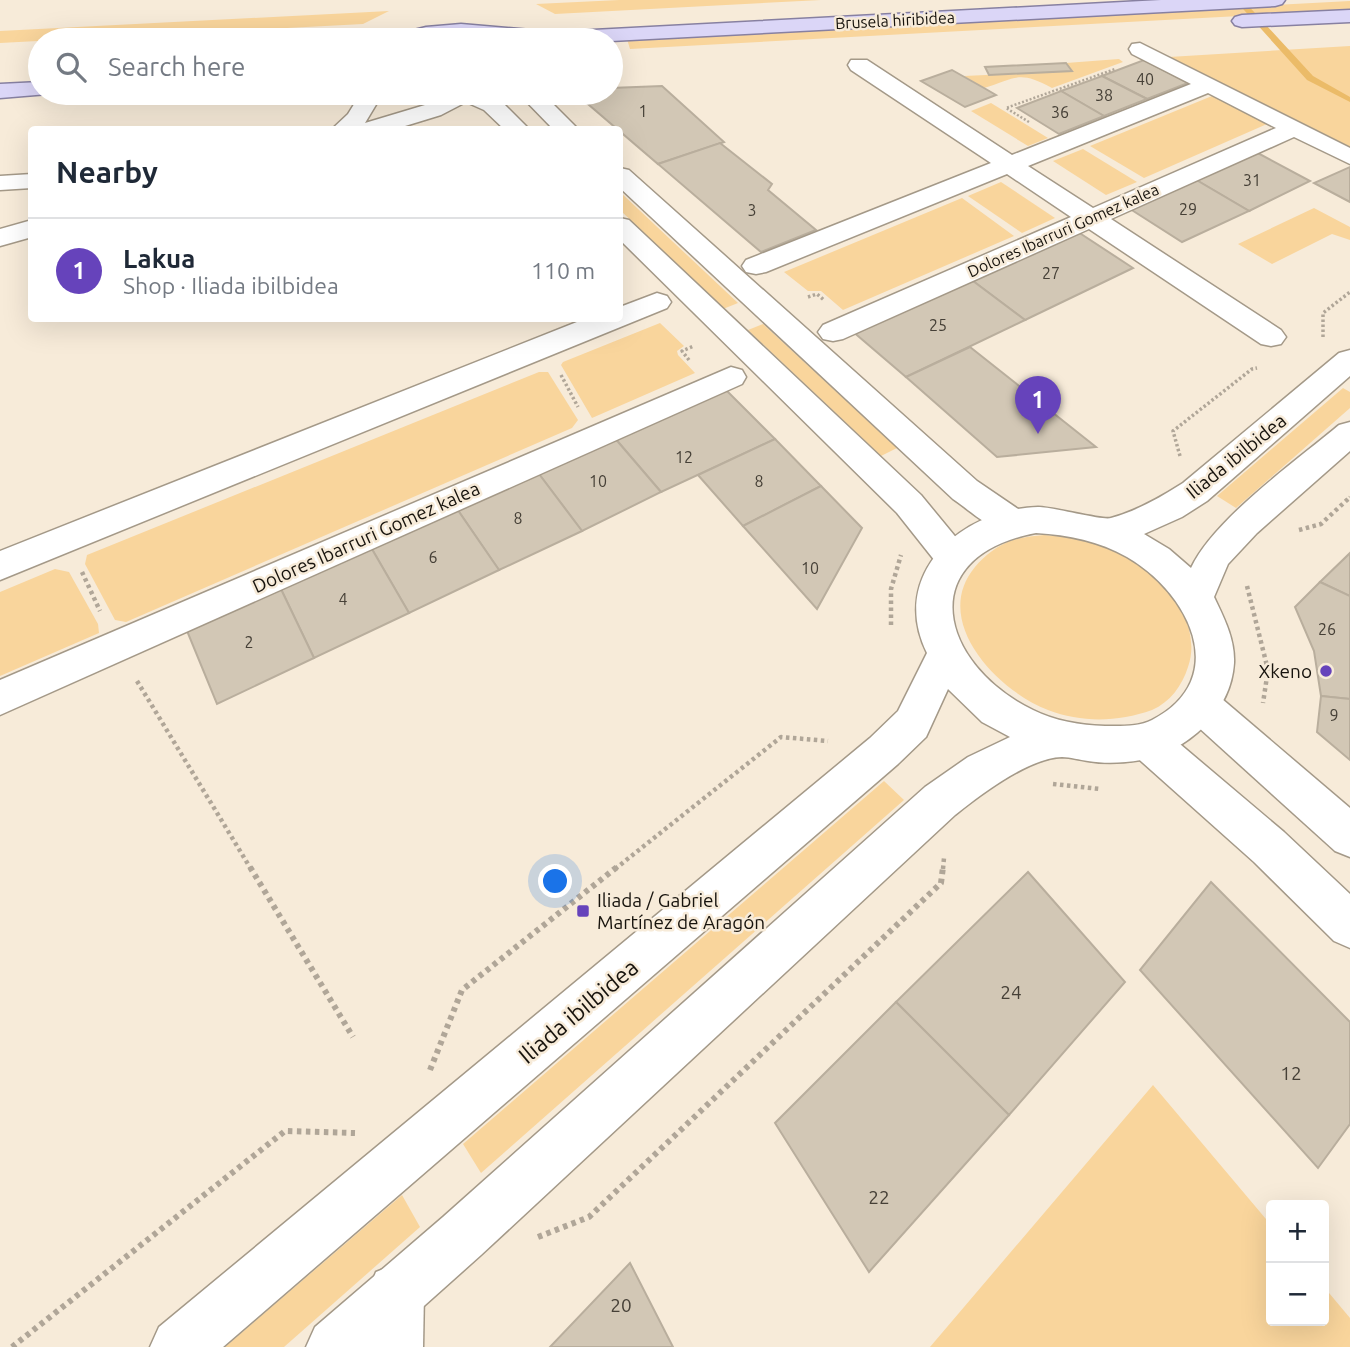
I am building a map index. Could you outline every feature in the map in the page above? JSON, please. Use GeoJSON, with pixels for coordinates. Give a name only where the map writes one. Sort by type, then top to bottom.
{"type":"FeatureCollection","features":[{"type":"Feature","properties":{"kind":"main road","name":"Brusela hiribidea"},"geometry":{"type":"LineString","coordinates":[[623,35],[1275,0]]}},
{"type":"Feature","properties":{"kind":"main road","name":"Brusela hiribidea"},"geometry":{"type":"LineString","coordinates":[[817,45],[1350,16]]}},
{"type":"Feature","properties":{"kind":"main road"},"geometry":{"type":"LineString","coordinates":[[0,91],[28,90]]}},
{"type":"Feature","properties":{"kind":"street"},"geometry":{"type":"LineString","coordinates":[[1146,52],[1350,157]]}},
{"type":"Feature","properties":{"kind":"street"},"geometry":{"type":"LineString","coordinates":[[859,65],[1271,337]]}},
{"type":"Feature","properties":{"kind":"street"},"geometry":{"type":"LineString","coordinates":[[757,266],[1208,85]]}},
{"type":"Feature","properties":{"kind":"street"},"geometry":{"type":"LineString","coordinates":[[347,126],[364,105]]}},
{"type":"Feature","properties":{"kind":"street"},"geometry":{"type":"LineString","coordinates":[[379,126],[445,105]]}},
{"type":"Feature","properties":{"kind":"street"},"geometry":{"type":"LineString","coordinates":[[492,105],[515,126]]}},
{"type":"Feature","properties":{"kind":"street"},"geometry":{"type":"LineString","coordinates":[[542,105],[564,126]]}},
{"type":"Feature","properties":{"kind":"street","name":"Dolores Ibarruri Gomez kalea"},"geometry":{"type":"LineString","coordinates":[[833,332],[1293,129]]}},
{"type":"Feature","properties":{"kind":"street"},"geometry":{"type":"LineString","coordinates":[[623,178],[753,293],[965,489],[1012,522]]}},
{"type":"Feature","properties":{"kind":"street"},"geometry":{"type":"LineString","coordinates":[[0,183],[28,181]]}},
{"type":"Feature","properties":{"kind":"street"},"geometry":{"type":"LineString","coordinates":[[623,229],[924,520],[951,556]]}},
{"type":"Feature","properties":{"kind":"street"},"geometry":{"type":"LineString","coordinates":[[0,238],[28,230]]}},
{"type":"Feature","properties":{"kind":"street"},"geometry":{"type":"LineString","coordinates":[[623,316],[657,302]]}},
{"type":"Feature","properties":{"kind":"street"},"geometry":{"type":"LineString","coordinates":[[0,566],[607,322]]}},
{"type":"Feature","properties":{"kind":"street","name":"Iliada ibilbidea"},"geometry":{"type":"LineString","coordinates":[[1111,533],[1170,508],[1195,492],[1336,353]]}},
{"type":"Feature","properties":{"kind":"street","name":"Dolores Ibarruri Gomez kalea"},"geometry":{"type":"LineString","coordinates":[[0,698],[731,377]]}},
{"type":"Feature","properties":{"kind":"street"},"geometry":{"type":"LineString","coordinates":[[1195,598],[1214,556],[1245,524],[1350,433]]}},
{"type":"Feature","properties":{"kind":"street"},"geometry":{"type":"LineString","coordinates":[[1061,521],[1111,533],[1143,550],[1172,571],[1195,598],[1212,634],[1215,653],[1210,688],[1201,705],[1178,726],[1147,741],[1105,746],[1061,739],[1031,729],[979,695],[960,675],[946,652],[937,626],[934,600],[940,577],[951,556],[978,535],[1012,522],[1061,521]]}},
{"type":"Feature","properties":{"kind":"street","name":"Iliada ibilbidea"},"geometry":{"type":"LineString","coordinates":[[179,1347],[884,751],[912,724],[946,652]]}},
{"type":"Feature","properties":{"kind":"street"},"geometry":{"type":"LineString","coordinates":[[1201,705],[1350,836]]}},
{"type":"Feature","properties":{"kind":"street"},"geometry":{"type":"LineString","coordinates":[[335,1347],[462,1236],[940,801],[977,771],[1025,748],[1061,739]]}},
{"type":"Feature","properties":{"kind":"street"},"geometry":{"type":"LineString","coordinates":[[1147,741],[1269,847],[1350,925]]}},
{"type":"Feature","properties":{"kind":"street"},"geometry":{"type":"LineString","coordinates":[[394,1347],[396,1292]]}},
{"type":"Feature","properties":{"kind":"path"},"geometry":{"type":"LineString","coordinates":[[1063,143],[1006,108],[1146,52]]}},
{"type":"Feature","properties":{"kind":"path"},"geometry":{"type":"LineString","coordinates":[[1336,353],[1322,313],[1350,292]]}},
{"type":"Feature","properties":{"kind":"path"},"geometry":{"type":"LineString","coordinates":[[545,347],[595,437]]}},
{"type":"Feature","properties":{"kind":"path"},"geometry":{"type":"LineString","coordinates":[[1181,461],[1173,431],[1252,369],[1264,368]]}},
{"type":"Feature","properties":{"kind":"path"},"geometry":{"type":"LineString","coordinates":[[1295,531],[1321,524],[1350,497]]}},
{"type":"Feature","properties":{"kind":"path"},"geometry":{"type":"LineString","coordinates":[[894,636],[888,604],[891,581],[900,556],[924,520]]}},
{"type":"Feature","properties":{"kind":"path"},"geometry":{"type":"LineString","coordinates":[[66,539],[117,646],[353,1037]]}},
{"type":"Feature","properties":{"kind":"path"},"geometry":{"type":"LineString","coordinates":[[1244,742],[1256,724],[1270,669],[1251,611],[1248,580]]}},
{"type":"Feature","properties":{"kind":"path"},"geometry":{"type":"LineString","coordinates":[[428,1076],[462,990],[781,737],[834,742]]}},
{"type":"Feature","properties":{"kind":"path"},"geometry":{"type":"LineString","coordinates":[[1045,783],[1104,789]]}},
{"type":"Feature","properties":{"kind":"path"},"geometry":{"type":"LineString","coordinates":[[528,1241],[589,1217],[941,883],[945,852]]}},
{"type":"Feature","properties":{"kind":"path"},"geometry":{"type":"LineString","coordinates":[[12,1347],[285,1131],[356,1133],[364,1127]]}},
{"type":"Feature","properties":{"kind":"shaded area"},"geometry":{"type":"Polygon","coordinates":[[[619,0],[821,0],[555,14],[536,4],[619,0]]]}},
{"type":"Feature","properties":{"kind":"shaded area"},"geometry":{"type":"Polygon","coordinates":[[[1350,1],[1350,10],[630,49],[627,39],[1350,1]]]}},
{"type":"Feature","properties":{"kind":"shaded area"},"geometry":{"type":"Polygon","coordinates":[[[389,11],[363,24],[287,28],[58,28],[389,11]]]}},
{"type":"Feature","properties":{"kind":"shaded area"},"geometry":{"type":"Polygon","coordinates":[[[28,30],[28,42],[0,43],[0,31],[28,30]]]}},
{"type":"Feature","properties":{"kind":"shaded area"},"geometry":{"type":"Polygon","coordinates":[[[1350,46],[1350,152],[1169,57],[1350,46]]]}},
{"type":"Feature","properties":{"kind":"shaded area"},"geometry":{"type":"Polygon","coordinates":[[[1119,59],[1123,62],[1052,88],[1024,77],[984,88],[964,76],[1071,71],[1066,63],[1119,59]]]}},
{"type":"Feature","properties":{"kind":"shaded area"},"geometry":{"type":"Polygon","coordinates":[[[1212,96],[1267,124],[1144,178],[1090,146],[1212,96]]]}},
{"type":"Feature","properties":{"kind":"shaded area"},"geometry":{"type":"Polygon","coordinates":[[[991,103],[1048,138],[1028,146],[971,111],[991,103]]]}},
{"type":"Feature","properties":{"kind":"shaded area"},"geometry":{"type":"Polygon","coordinates":[[[1083,149],[1137,182],[1106,195],[1053,161],[1083,149]]]}},
{"type":"Feature","properties":{"kind":"shaded area"},"geometry":{"type":"Polygon","coordinates":[[[1001,182],[1055,218],[1022,233],[968,196],[1001,182]]]}},
{"type":"Feature","properties":{"kind":"shaded area"},"geometry":{"type":"Polygon","coordinates":[[[623,195],[738,303],[723,309],[623,213],[623,195]]]}},
{"type":"Feature","properties":{"kind":"shaded area"},"geometry":{"type":"Polygon","coordinates":[[[962,198],[1014,236],[843,310],[821,291],[808,291],[784,272],[962,198]]]}},
{"type":"Feature","properties":{"kind":"shaded area"},"geometry":{"type":"Polygon","coordinates":[[[1314,208],[1350,227],[1350,240],[1332,234],[1272,264],[1238,244],[1314,208]]]}},
{"type":"Feature","properties":{"kind":"shaded area"},"geometry":{"type":"Polygon","coordinates":[[[660,323],[684,346],[677,351],[678,355],[695,373],[592,418],[561,365],[563,362],[660,323]]]}},
{"type":"Feature","properties":{"kind":"shaded area"},"geometry":{"type":"Polygon","coordinates":[[[763,324],[897,448],[881,456],[748,330],[763,324]]]}},
{"type":"Feature","properties":{"kind":"shaded area"},"geometry":{"type":"Polygon","coordinates":[[[539,372],[548,372],[578,420],[572,428],[126,622],[115,620],[85,564],[87,555],[539,372]]]}},
{"type":"Feature","properties":{"kind":"shaded area"},"geometry":{"type":"Polygon","coordinates":[[[1343,388],[1350,392],[1350,408],[1236,508],[1217,496],[1343,388]]]}},
{"type":"Feature","properties":{"kind":"shaded area"},"geometry":{"type":"Polygon","coordinates":[[[1044,535],[1087,541],[1112,549],[1144,567],[1172,596],[1183,612],[1191,649],[1182,681],[1175,693],[1164,703],[1152,710],[1113,719],[1087,719],[1061,714],[1029,701],[1009,687],[991,671],[976,652],[965,631],[960,609],[963,588],[975,567],[983,558],[1007,542],[1044,535]]]}},
{"type":"Feature","properties":{"kind":"shaded area"},"geometry":{"type":"Polygon","coordinates":[[[55,569],[69,572],[98,624],[99,633],[0,676],[0,592],[55,569]]]}},
{"type":"Feature","properties":{"kind":"shaded area"},"geometry":{"type":"Polygon","coordinates":[[[884,781],[904,800],[481,1173],[463,1144],[884,781]]]}},
{"type":"Feature","properties":{"kind":"shaded area"},"geometry":{"type":"Polygon","coordinates":[[[1153,1085],[1266,1219],[1266,1326],[1329,1326],[1329,1293],[1350,1318],[1350,1347],[930,1347],[1153,1085]]]}},
{"type":"Feature","properties":{"kind":"shaded area"},"geometry":{"type":"Polygon","coordinates":[[[402,1195],[420,1227],[284,1347],[225,1347],[402,1195]]]}},
{"type":"Feature","properties":{"kind":"building"},"geometry":{"type":"Polygon","coordinates":[[[1144,60],[1188,83],[1147,99],[1102,76],[1144,60]]]}},
{"type":"Feature","properties":{"kind":"building"},"geometry":{"type":"Polygon","coordinates":[[[1066,63],[1072,71],[989,75],[985,67],[1066,63]]]}},
{"type":"Feature","properties":{"kind":"building"},"geometry":{"type":"Polygon","coordinates":[[[952,70],[996,95],[965,107],[921,81],[952,70]]]}},
{"type":"Feature","properties":{"kind":"building"},"geometry":{"type":"Polygon","coordinates":[[[1102,76],[1147,99],[1104,116],[1061,91],[1102,76]]]}},
{"type":"Feature","properties":{"kind":"building"},"geometry":{"type":"Polygon","coordinates":[[[662,86],[724,142],[658,164],[623,134],[623,126],[614,126],[589,105],[623,105],[623,88],[662,86]]]}},
{"type":"Feature","properties":{"kind":"building"},"geometry":{"type":"Polygon","coordinates":[[[1061,91],[1104,116],[1059,134],[1017,108],[1061,91]]]}},
{"type":"Feature","properties":{"kind":"building"},"geometry":{"type":"Polygon","coordinates":[[[720,143],[772,184],[768,190],[816,230],[761,252],[658,164],[720,143]]]}},
{"type":"Feature","properties":{"kind":"building"},"geometry":{"type":"Polygon","coordinates":[[[1254,151],[1310,181],[1249,211],[1193,178],[1254,151]]]}},
{"type":"Feature","properties":{"kind":"building"},"geometry":{"type":"Polygon","coordinates":[[[1350,167],[1350,202],[1314,183],[1350,167]]]}},
{"type":"Feature","properties":{"kind":"building"},"geometry":{"type":"Polygon","coordinates":[[[1193,178],[1249,211],[1182,242],[1127,207],[1193,178]]]}},
{"type":"Feature","properties":{"kind":"building"},"geometry":{"type":"Polygon","coordinates":[[[1075,230],[1133,268],[1025,320],[969,278],[1075,230]]]}},
{"type":"Feature","properties":{"kind":"building"},"geometry":{"type":"Polygon","coordinates":[[[969,278],[1025,320],[906,377],[851,330],[969,278]]]}},
{"type":"Feature","properties":{"kind":"building"},"geometry":{"type":"Polygon","coordinates":[[[970,347],[1096,447],[997,457],[906,377],[970,347]]]}},
{"type":"Feature","properties":{"kind":"building"},"geometry":{"type":"Polygon","coordinates":[[[723,387],[775,439],[661,492],[613,436],[723,387]]]}},
{"type":"Feature","properties":{"kind":"building"},"geometry":{"type":"Polygon","coordinates":[[[613,436],[661,492],[582,531],[536,470],[613,436]]]}},
{"type":"Feature","properties":{"kind":"building"},"geometry":{"type":"Polygon","coordinates":[[[775,439],[821,486],[743,526],[698,475],[775,439]]]}},
{"type":"Feature","properties":{"kind":"building"},"geometry":{"type":"Polygon","coordinates":[[[536,470],[582,531],[499,570],[455,506],[536,470]]]}},
{"type":"Feature","properties":{"kind":"building"},"geometry":{"type":"Polygon","coordinates":[[[821,486],[862,528],[817,609],[743,526],[821,486]]]}},
{"type":"Feature","properties":{"kind":"building"},"geometry":{"type":"Polygon","coordinates":[[[455,506],[499,570],[409,613],[369,544],[455,506]]]}},
{"type":"Feature","properties":{"kind":"building"},"geometry":{"type":"Polygon","coordinates":[[[369,544],[409,613],[314,658],[279,585],[369,544]]]}},
{"type":"Feature","properties":{"kind":"building"},"geometry":{"type":"Polygon","coordinates":[[[1350,553],[1350,596],[1320,582],[1350,553]]]}},
{"type":"Feature","properties":{"kind":"building"},"geometry":{"type":"Polygon","coordinates":[[[1320,582],[1350,596],[1350,699],[1321,696],[1314,651],[1295,607],[1320,582]]]}},
{"type":"Feature","properties":{"kind":"building"},"geometry":{"type":"Polygon","coordinates":[[[279,585],[314,658],[217,704],[185,626],[279,585]]]}},
{"type":"Feature","properties":{"kind":"building"},"geometry":{"type":"Polygon","coordinates":[[[1321,696],[1350,699],[1350,760],[1317,732],[1321,696]]]}},
{"type":"Feature","properties":{"kind":"building"},"geometry":{"type":"Polygon","coordinates":[[[1028,872],[1125,982],[1009,1115],[896,1002],[1028,872]]]}},
{"type":"Feature","properties":{"kind":"building"},"geometry":{"type":"Polygon","coordinates":[[[1211,882],[1350,1022],[1350,1124],[1318,1168],[1140,970],[1211,882]]]}},
{"type":"Feature","properties":{"kind":"building"},"geometry":{"type":"Polygon","coordinates":[[[896,1002],[1009,1115],[869,1272],[775,1123],[896,1002]]]}},
{"type":"Feature","properties":{"kind":"building"},"geometry":{"type":"Polygon","coordinates":[[[630,1263],[673,1347],[550,1347],[630,1263]]]}},
{"type":"Feature","properties":{"kind":"waterway"},"geometry":{"type":"LineString","coordinates":[[1239,0],[1310,78],[1350,100]]}},
{"type":"Feature","properties":{"kind":"place","name":"Lakua"},"geometry":{"type":"Point","coordinates":[1038,434]}},
{"type":"Feature","properties":{"kind":"place","name":"Xkeno"},"geometry":{"type":"Point","coordinates":[1326,671]}},
{"type":"Feature","properties":{"kind":"place","name":"Iliada / Gabriel Martínez de Aragón"},"geometry":{"type":"Point","coordinates":[583,911]}}]}
